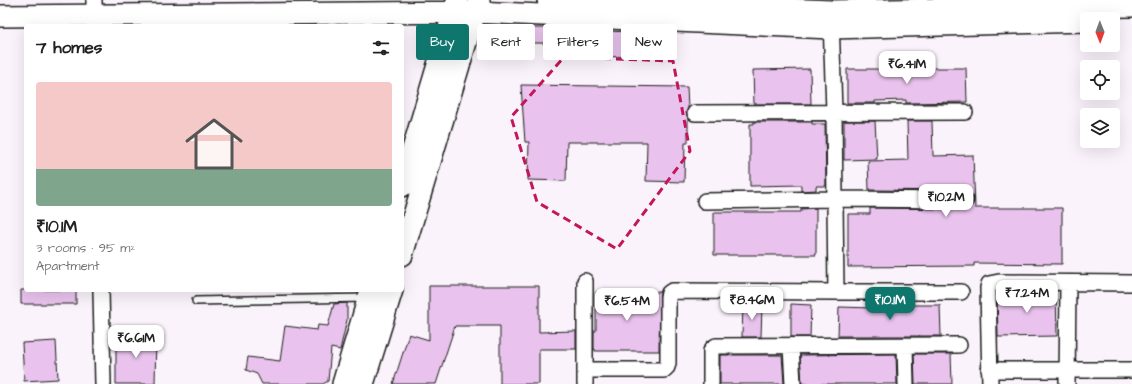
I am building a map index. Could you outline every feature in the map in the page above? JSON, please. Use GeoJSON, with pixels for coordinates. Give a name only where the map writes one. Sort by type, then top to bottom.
{"type":"FeatureCollection","features":[{"type":"Feature","properties":{"kind":"street"},"geometry":{"type":"LineString","coordinates":[[548,0],[831,20],[1132,6]]}},
{"type":"Feature","properties":{"kind":"street"},"geometry":{"type":"LineString","coordinates":[[404,179],[455,6]]}},
{"type":"Feature","properties":{"kind":"street"},"geometry":{"type":"LineString","coordinates":[[404,248],[477,6]]}},
{"type":"Feature","properties":{"kind":"street"},"geometry":{"type":"LineString","coordinates":[[0,16],[477,6],[831,20],[1080,21]]}},
{"type":"Feature","properties":{"kind":"street"},"geometry":{"type":"LineString","coordinates":[[831,20],[834,112],[836,292]]}},
{"type":"Feature","properties":{"kind":"street"},"geometry":{"type":"LineString","coordinates":[[1120,21],[1132,20]]}},
{"type":"Feature","properties":{"kind":"street"},"geometry":{"type":"LineString","coordinates":[[695,113],[965,112]]}},
{"type":"Feature","properties":{"kind":"street"},"geometry":{"type":"LineString","coordinates":[[705,201],[835,199],[965,200]]}},
{"type":"Feature","properties":{"kind":"street"},"geometry":{"type":"LineString","coordinates":[[585,281],[585,377],[664,370],[668,363],[668,297],[672,291],[961,292]]}},
{"type":"Feature","properties":{"kind":"street"},"geometry":{"type":"LineString","coordinates":[[1132,283],[999,282],[989,284],[988,288],[989,377],[1067,377],[1132,370]]}},
{"type":"Feature","properties":{"kind":"street"},"geometry":{"type":"LineString","coordinates":[[1067,377],[1068,283]]}},
{"type":"Feature","properties":{"kind":"street"},"geometry":{"type":"LineString","coordinates":[[101,292],[103,384]]}},
{"type":"Feature","properties":{"kind":"street"},"geometry":{"type":"LineString","coordinates":[[364,384],[391,292]]}},
{"type":"Feature","properties":{"kind":"street"},"geometry":{"type":"LineString","coordinates":[[344,384],[370,294]]}},
{"type":"Feature","properties":{"kind":"street"},"geometry":{"type":"LineString","coordinates":[[711,384],[711,351],[716,346],[958,345]]}},
{"type":"Feature","properties":{"kind":"street"},"geometry":{"type":"LineString","coordinates":[[791,346],[793,384]]}},
{"type":"Feature","properties":{"kind":"street"},"geometry":{"type":"LineString","coordinates":[[905,346],[906,384]]}},
{"type":"Feature","properties":{"kind":"lane"},"geometry":{"type":"LineString","coordinates":[[196,301],[370,294]]}},
{"type":"Feature","properties":{"kind":"highlighted area"},"geometry":{"type":"Polygon","coordinates":[[[564,57],[673,61],[690,151],[617,249],[537,202],[511,117],[564,57]]]}},
{"type":"Feature","properties":{"kind":"building"},"geometry":{"type":"Polygon","coordinates":[[[535,28],[543,28],[543,43],[535,43],[535,28]]]}},
{"type":"Feature","properties":{"kind":"building"},"geometry":{"type":"Polygon","coordinates":[[[613,31],[621,31],[621,57],[613,57],[613,31]]]}},
{"type":"Feature","properties":{"kind":"building"},"geometry":{"type":"Polygon","coordinates":[[[893,65],[927,65],[927,68],[966,68],[967,102],[906,103],[906,100],[875,101],[875,103],[847,103],[847,69],[893,69],[893,65]]]}},
{"type":"Feature","properties":{"kind":"building"},"geometry":{"type":"Polygon","coordinates":[[[810,69],[811,104],[754,104],[753,70],[810,69]]]}},
{"type":"Feature","properties":{"kind":"building"},"geometry":{"type":"Polygon","coordinates":[[[521,85],[687,87],[688,108],[686,113],[688,118],[688,143],[685,143],[684,182],[646,181],[647,142],[567,142],[566,181],[528,180],[529,142],[525,142],[521,85]]]}},
{"type":"Feature","properties":{"kind":"building"},"geometry":{"type":"Polygon","coordinates":[[[844,121],[875,121],[877,159],[844,160],[844,121]]]}},
{"type":"Feature","properties":{"kind":"building"},"geometry":{"type":"Polygon","coordinates":[[[907,121],[932,121],[933,156],[973,155],[975,208],[1062,208],[1062,264],[974,263],[974,266],[848,267],[848,214],[870,214],[870,208],[965,209],[970,208],[973,204],[973,196],[970,192],[965,191],[869,190],[868,161],[908,160],[907,121]]]}},
{"type":"Feature","properties":{"kind":"building"},"geometry":{"type":"Polygon","coordinates":[[[754,122],[812,122],[812,124],[825,124],[826,186],[816,186],[816,190],[801,191],[801,185],[750,186],[750,124],[754,124],[754,122]]]}},
{"type":"Feature","properties":{"kind":"building"},"geometry":{"type":"Polygon","coordinates":[[[816,208],[816,255],[714,255],[714,212],[801,212],[801,209],[816,208]]]}},
{"type":"Feature","properties":{"kind":"building"},"geometry":{"type":"Polygon","coordinates":[[[429,286],[539,286],[539,332],[576,331],[576,349],[539,349],[539,384],[500,384],[500,326],[455,326],[436,384],[393,384],[409,334],[429,340],[429,286]]]}},
{"type":"Feature","properties":{"kind":"building"},"geometry":{"type":"Polygon","coordinates":[[[21,290],[24,290],[24,292],[76,292],[76,304],[21,304],[21,290]]]}},
{"type":"Feature","properties":{"kind":"building"},"geometry":{"type":"Polygon","coordinates":[[[1056,291],[1057,336],[998,337],[997,292],[1056,291]]]}},
{"type":"Feature","properties":{"kind":"building"},"geometry":{"type":"Polygon","coordinates":[[[596,292],[660,292],[659,351],[595,351],[594,331],[596,331],[596,292]]]}},
{"type":"Feature","properties":{"kind":"building"},"geometry":{"type":"Polygon","coordinates":[[[347,303],[347,320],[340,350],[331,348],[328,381],[323,384],[262,384],[257,374],[246,370],[248,357],[280,361],[285,326],[317,330],[318,325],[328,326],[334,304],[347,303]]]}},
{"type":"Feature","properties":{"kind":"building"},"geometry":{"type":"Polygon","coordinates":[[[791,304],[811,305],[810,337],[791,337],[791,304]]]}},
{"type":"Feature","properties":{"kind":"building"},"geometry":{"type":"Polygon","coordinates":[[[875,304],[940,305],[941,336],[838,336],[839,307],[874,308],[875,304]]]}},
{"type":"Feature","properties":{"kind":"building"},"geometry":{"type":"Polygon","coordinates":[[[743,305],[762,305],[761,337],[742,337],[743,305]]]}},
{"type":"Feature","properties":{"kind":"building"},"geometry":{"type":"Polygon","coordinates":[[[116,334],[156,334],[155,384],[116,384],[116,334]]]}},
{"type":"Feature","properties":{"kind":"building"},"geometry":{"type":"Polygon","coordinates":[[[56,341],[58,379],[24,381],[22,343],[56,341]]]}},
{"type":"Feature","properties":{"kind":"building"},"geometry":{"type":"Polygon","coordinates":[[[896,354],[897,384],[802,384],[800,355],[896,354]]]}},
{"type":"Feature","properties":{"kind":"building"},"geometry":{"type":"Polygon","coordinates":[[[914,354],[951,354],[952,384],[915,384],[914,354]]]}},
{"type":"Feature","properties":{"kind":"building"},"geometry":{"type":"Polygon","coordinates":[[[720,355],[782,355],[784,384],[720,384],[720,355]]]}}]}
